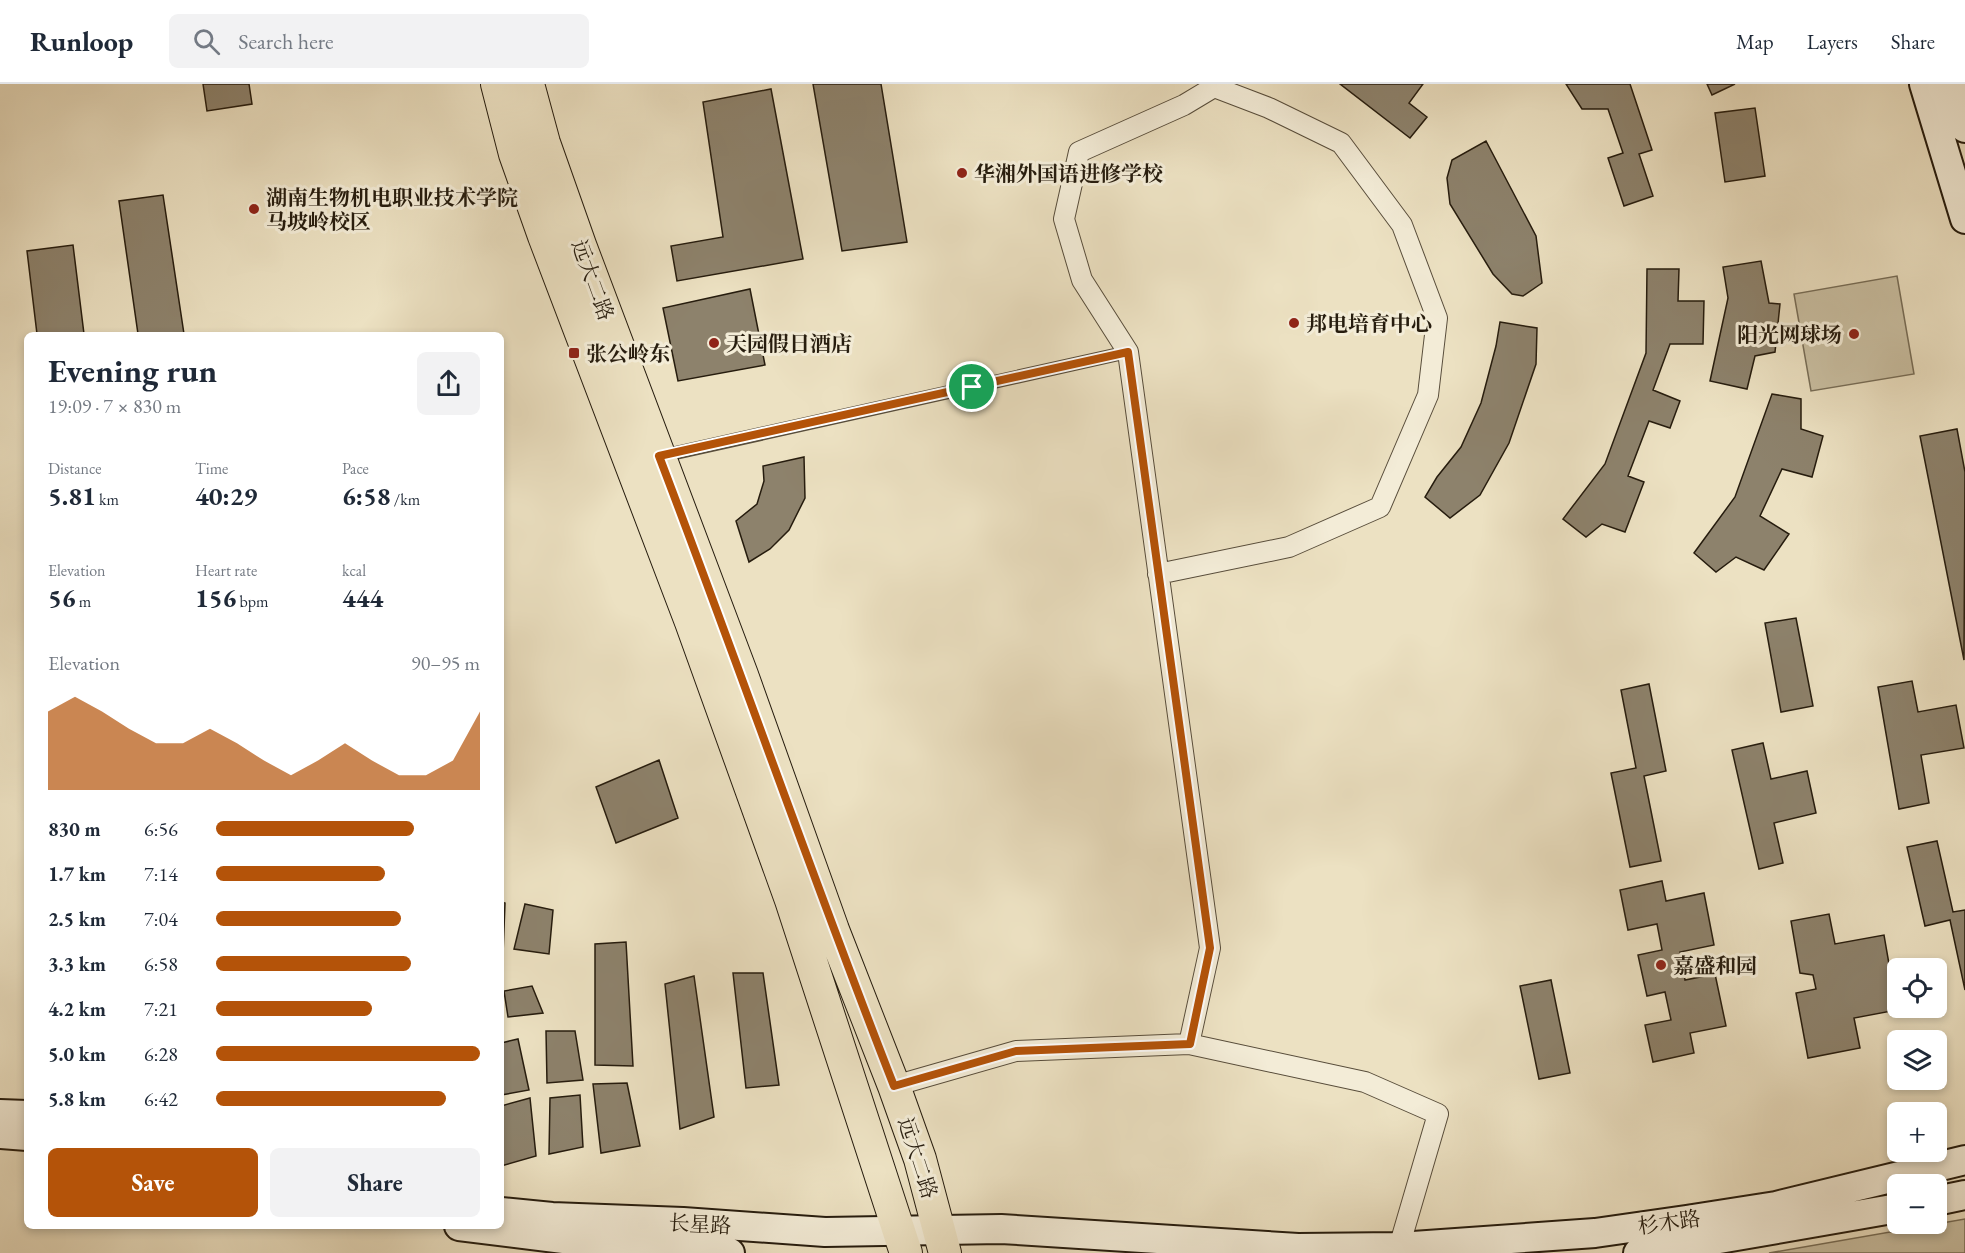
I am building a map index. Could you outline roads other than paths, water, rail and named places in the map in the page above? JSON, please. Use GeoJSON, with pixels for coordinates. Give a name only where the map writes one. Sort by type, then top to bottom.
{"type":"FeatureCollection","features":[{"type":"Feature","properties":{"kind":"main road","name":"远大二路"},"geometry":{"type":"LineString","coordinates":[[497,84],[515,154],[547,246],[691,622],[791,900],[903,1241]]}},
{"type":"Feature","properties":{"kind":"main road","name":"远大二路"},"geometry":{"type":"LineString","coordinates":[[528,84],[544,143],[742,675],[833,930],[894,1086],[920,1160],[942,1241]]}},
{"type":"Feature","properties":{"kind":"main road"},"geometry":{"type":"LineString","coordinates":[[1924,84],[1964,215]]}},
{"type":"Feature","properties":{"kind":"main road"},"geometry":{"type":"LineString","coordinates":[[1952,84],[1965,129]]}},
{"type":"Feature","properties":{"kind":"main road"},"geometry":{"type":"LineString","coordinates":[[0,1113],[24,1114]]}},
{"type":"Feature","properties":{"kind":"main road"},"geometry":{"type":"LineString","coordinates":[[0,1134],[24,1136]]}},
{"type":"Feature","properties":{"kind":"main road","name":"杉木路"},"geometry":{"type":"LineString","coordinates":[[903,1241],[942,1241],[1001,1229],[1298,1248],[1399,1247],[1594,1233],[1776,1206],[1965,1160]]}},
{"type":"Feature","properties":{"kind":"main road"},"geometry":{"type":"LineString","coordinates":[[1947,1199],[1965,1195]]}},
{"type":"Feature","properties":{"kind":"main road","name":"杉木路"},"geometry":{"type":"LineString","coordinates":[[1638,1253],[1887,1210]]}},
{"type":"Feature","properties":{"kind":"main road","name":"长星路"},"geometry":{"type":"LineString","coordinates":[[504,1212],[552,1218],[683,1222],[825,1232],[903,1241]]}},
{"type":"Feature","properties":{"kind":"main road","name":"长星路"},"geometry":{"type":"LineString","coordinates":[[483,1229],[619,1246],[730,1253]]}},
{"type":"Feature","properties":{"kind":"street"},"geometry":{"type":"LineString","coordinates":[[1158,574],[1289,547],[1380,507],[1428,395],[1437,318],[1402,225],[1341,143],[1269,108],[1214,87],[1184,105],[1079,152],[1064,219],[1082,280],[1128,352],[1158,574],[1210,948],[1190,1044]]}},
{"type":"Feature","properties":{"kind":"street"},"geometry":{"type":"LineString","coordinates":[[894,1086],[1016,1051],[1190,1044],[1365,1082],[1438,1114],[1399,1247]]}},
{"type":"Feature","properties":{"kind":"lane"},"geometry":{"type":"LineString","coordinates":[[659,456],[1128,352]]}},
{"type":"Feature","properties":{"kind":"place","name":"华湘外国语进修学校"},"geometry":{"type":"Point","coordinates":[962,173]}},
{"type":"Feature","properties":{"kind":"place","name":"湖南生物机电职业技术学院 马坡岭校区"},"geometry":{"type":"Point","coordinates":[254,209]}},
{"type":"Feature","properties":{"kind":"place","name":"邦电培育中心"},"geometry":{"type":"Point","coordinates":[1294,323]}},
{"type":"Feature","properties":{"kind":"place","name":"阳光网球场"},"geometry":{"type":"Point","coordinates":[1854,334]}},
{"type":"Feature","properties":{"kind":"place","name":"天园假日酒店"},"geometry":{"type":"Point","coordinates":[714,343]}},
{"type":"Feature","properties":{"kind":"place","name":"张公岭东"},"geometry":{"type":"Point","coordinates":[574,353]}},
{"type":"Feature","properties":{"kind":"place","name":"嘉盛和园"},"geometry":{"type":"Point","coordinates":[1661,965]}}]}
